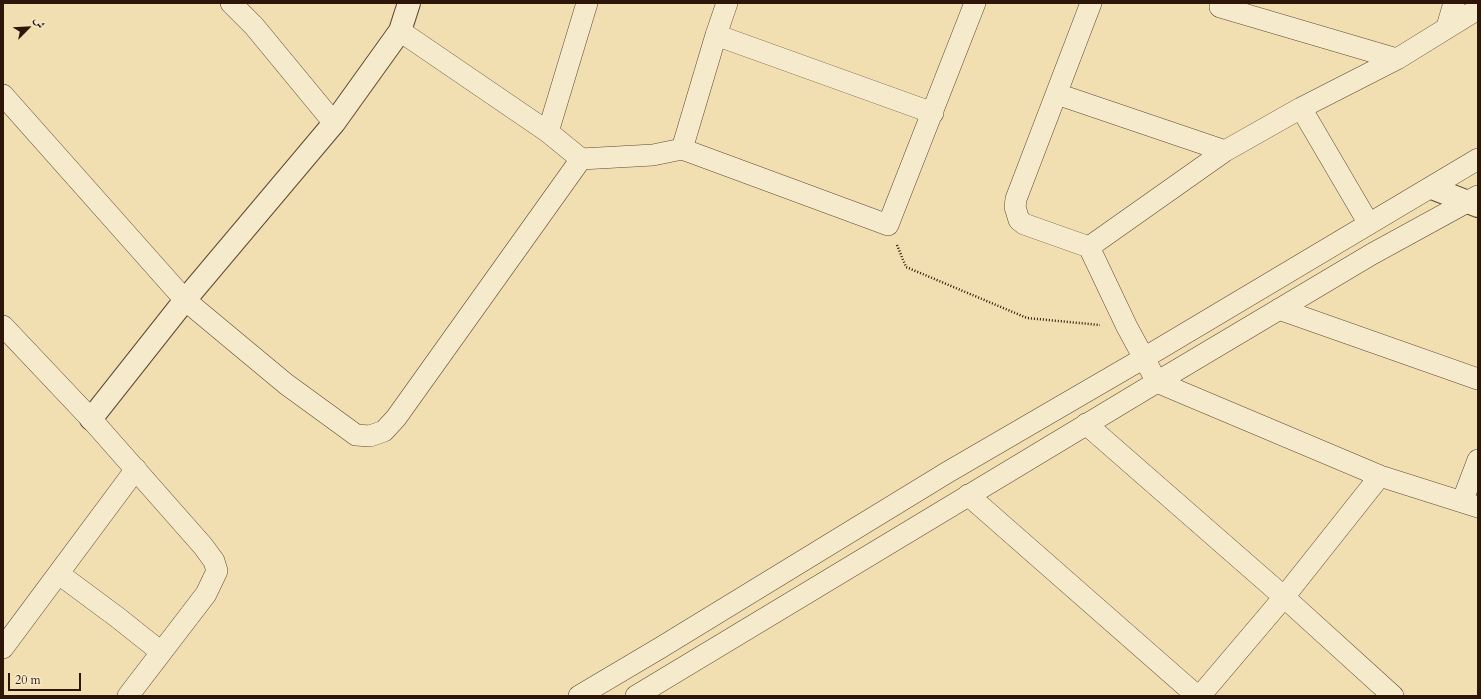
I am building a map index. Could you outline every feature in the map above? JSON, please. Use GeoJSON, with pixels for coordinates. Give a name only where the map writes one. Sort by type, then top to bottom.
{"type":"FeatureCollection","features":[{"type":"Feature","properties":{"kind":"street"},"geometry":{"type":"LineString","coordinates":[[231,3],[254,26],[334,123]]}},
{"type":"Feature","properties":{"kind":"street"},"geometry":{"type":"LineString","coordinates":[[91,419],[185,300],[334,123],[400,31],[409,3]]}},
{"type":"Feature","properties":{"kind":"street"},"geometry":{"type":"LineString","coordinates":[[548,132],[587,3]]}},
{"type":"Feature","properties":{"kind":"street"},"geometry":{"type":"LineString","coordinates":[[682,149],[727,3]]}},
{"type":"Feature","properties":{"kind":"street"},"geometry":{"type":"LineString","coordinates":[[400,31],[548,132],[581,159],[653,155],[682,149],[888,225],[975,3]]}},
{"type":"Feature","properties":{"kind":"street"},"geometry":{"type":"LineString","coordinates":[[1091,3],[1024,177],[1015,206],[1019,220],[1024,224],[1089,247],[1126,327],[1157,382],[1380,476],[1470,505],[1478,460]]}},
{"type":"Feature","properties":{"kind":"street"},"geometry":{"type":"LineString","coordinates":[[1447,28],[1454,3]]}},
{"type":"Feature","properties":{"kind":"street"},"geometry":{"type":"LineString","coordinates":[[1216,4],[1396,59]]}},
{"type":"Feature","properties":{"kind":"street"},"geometry":{"type":"LineString","coordinates":[[1089,247],[1226,151],[1301,108],[1396,59],[1478,9]]}},
{"type":"Feature","properties":{"kind":"street"},"geometry":{"type":"LineString","coordinates":[[716,35],[932,113]]}},
{"type":"Feature","properties":{"kind":"street"},"geometry":{"type":"LineString","coordinates":[[1057,94],[1226,151]]}},
{"type":"Feature","properties":{"kind":"street"},"geometry":{"type":"LineString","coordinates":[[3,95],[185,300],[286,384],[356,435],[370,436],[384,431],[396,418],[581,159]]}},
{"type":"Feature","properties":{"kind":"street"},"geometry":{"type":"LineString","coordinates":[[1301,108],[1369,224]]}},
{"type":"Feature","properties":{"kind":"street"},"geometry":{"type":"LineString","coordinates":[[578,696],[660,648],[948,472],[1432,188],[1478,159]]}},
{"type":"Feature","properties":{"kind":"street"},"geometry":{"type":"LineString","coordinates":[[1432,188],[1475,201]]}},
{"type":"Feature","properties":{"kind":"street"},"geometry":{"type":"LineString","coordinates":[[636,696],[1086,424],[1372,254],[1475,201]]}},
{"type":"Feature","properties":{"kind":"street"},"geometry":{"type":"LineString","coordinates":[[1279,309],[1478,379]]}},
{"type":"Feature","properties":{"kind":"street"},"geometry":{"type":"LineString","coordinates":[[3,326],[136,469],[203,546],[214,561],[217,571],[206,594],[128,696]]}},
{"type":"Feature","properties":{"kind":"street"},"geometry":{"type":"LineString","coordinates":[[1086,424],[1284,597],[1393,696]]}},
{"type":"Feature","properties":{"kind":"street"},"geometry":{"type":"LineString","coordinates":[[3,648],[136,469]]}},
{"type":"Feature","properties":{"kind":"street"},"geometry":{"type":"LineString","coordinates":[[1200,696],[1284,597],[1380,476]]}},
{"type":"Feature","properties":{"kind":"street"},"geometry":{"type":"LineString","coordinates":[[968,495],[1197,696]]}},
{"type":"Feature","properties":{"kind":"street"},"geometry":{"type":"LineString","coordinates":[[59,574],[161,652]]}},
{"type":"Feature","properties":{"kind":"path"},"geometry":{"type":"LineString","coordinates":[[888,225],[906,267],[1026,318],[1126,327]]}}]}
